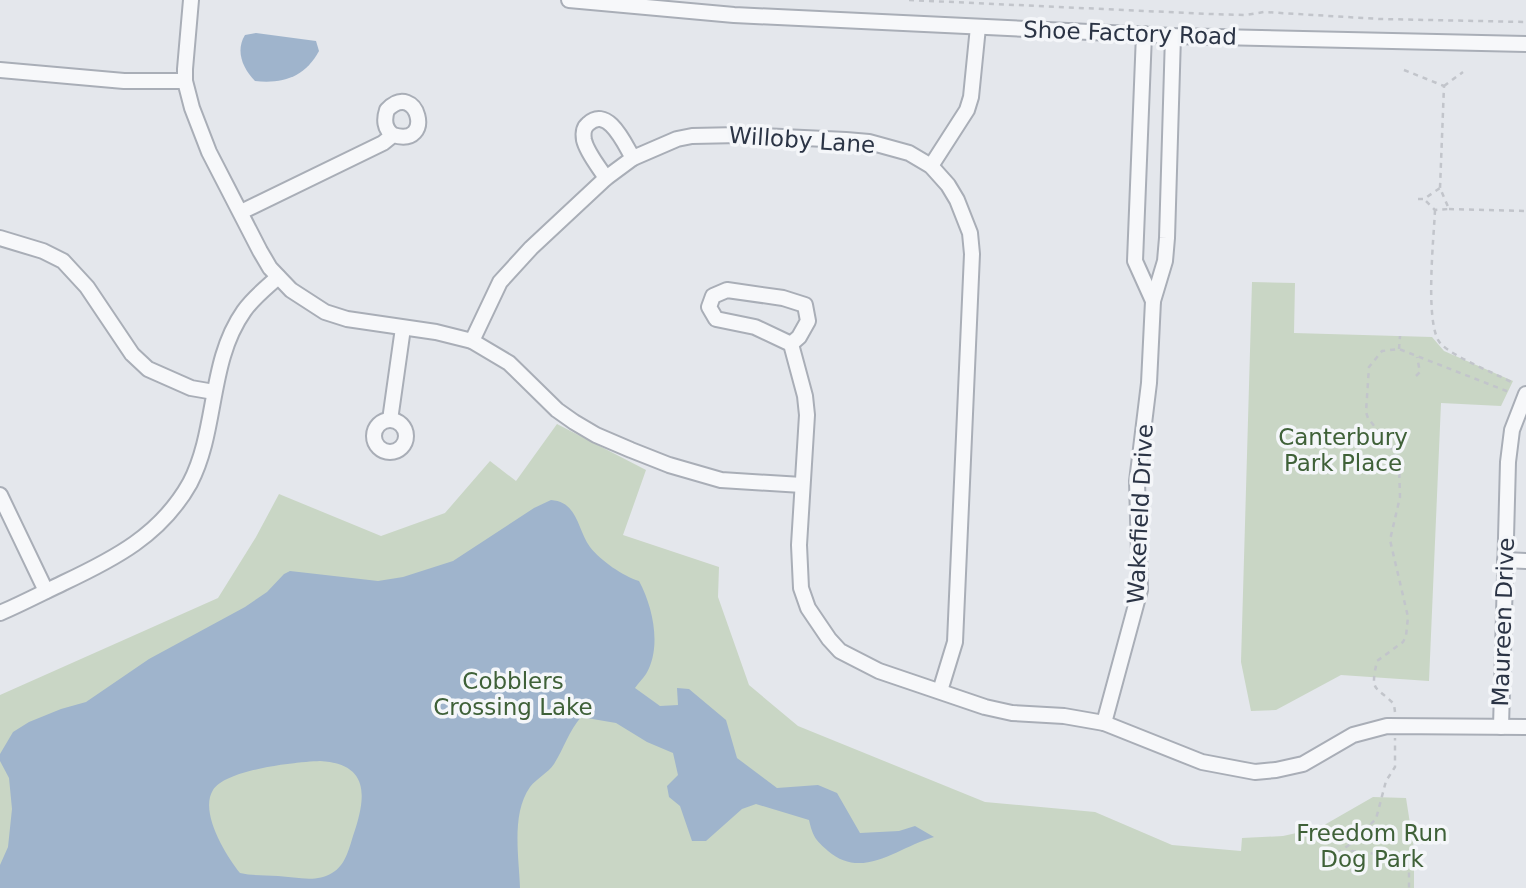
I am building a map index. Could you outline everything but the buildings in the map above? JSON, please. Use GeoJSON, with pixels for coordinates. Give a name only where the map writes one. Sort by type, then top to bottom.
{"type":"FeatureCollection","features":[{"type":"Feature","properties":{"kind":"street"},"geometry":{"type":"LineString","coordinates":[[191,0],[185,81],[199,128],[260,251],[278,277],[307,302],[325,312],[347,319],[472,341],[509,363],[557,410],[574,422],[596,435],[669,465],[721,480],[802,485]]}},
{"type":"Feature","properties":{"kind":"street","name":"Shoe Factory Road"},"geometry":{"type":"LineString","coordinates":[[569,0],[735,7],[978,27],[1173,36],[1526,44]]}},
{"type":"Feature","properties":{"kind":"street"},"geometry":{"type":"LineString","coordinates":[[931,166],[967,110],[971,97],[978,27]]}},
{"type":"Feature","properties":{"kind":"street","name":"Wakefield Drive"},"geometry":{"type":"LineString","coordinates":[[1144,34],[1135,261],[1153,301]]}},
{"type":"Feature","properties":{"kind":"street","name":"Wakefield Drive"},"geometry":{"type":"LineString","coordinates":[[1104,723],[1140,590],[1137,481],[1148,393],[1153,301],[1161,277],[1167,238],[1173,36]]}},
{"type":"Feature","properties":{"kind":"street"},"geometry":{"type":"LineString","coordinates":[[0,70],[134,82],[185,81]]}},
{"type":"Feature","properties":{"kind":"street"},"geometry":{"type":"LineString","coordinates":[[606,178],[584,140],[584,130],[590,122],[600,120],[611,124],[633,158]]}},
{"type":"Feature","properties":{"kind":"street","name":"Willoby Lane"},"geometry":{"type":"LineString","coordinates":[[472,341],[500,282],[514,263],[606,178],[633,158],[677,139],[706,134],[869,142],[909,153],[931,166],[957,200],[970,233],[972,254],[956,631],[940,691]]}},
{"type":"Feature","properties":{"kind":"street"},"geometry":{"type":"LineString","coordinates":[[241,212],[383,143],[393,135]]}},
{"type":"Feature","properties":{"kind":"street"},"geometry":{"type":"LineString","coordinates":[[0,238],[43,251],[63,261],[87,287],[132,354],[148,369],[191,388],[214,392]]}},
{"type":"Feature","properties":{"kind":"street"},"geometry":{"type":"LineString","coordinates":[[0,613],[127,551],[154,530],[175,506],[191,481],[199,458],[227,341],[235,324],[253,299],[278,277]]}},
{"type":"Feature","properties":{"kind":"street"},"geometry":{"type":"LineString","coordinates":[[791,344],[799,337],[808,321],[805,305],[783,298],[727,290],[713,296],[709,307],[716,319],[755,327],[791,344],[805,396],[807,415],[798,567],[801,589],[818,624],[840,651],[852,658],[879,671],[985,707],[1012,713],[1074,717],[1104,723],[1202,762],[1255,772],[1303,764],[1353,736],[1387,726],[1526,727]]}},
{"type":"Feature","properties":{"kind":"street"},"geometry":{"type":"LineString","coordinates":[[390,420],[403,328]]}},
{"type":"Feature","properties":{"kind":"street","name":"Maureen Drive"},"geometry":{"type":"LineString","coordinates":[[1501,727],[1508,462],[1512,430],[1526,394]]}},
{"type":"Feature","properties":{"kind":"street"},"geometry":{"type":"LineString","coordinates":[[0,495],[46,591]]}},
{"type":"Feature","properties":{"kind":"street"},"geometry":{"type":"LineString","coordinates":[[1505,560],[1526,561]]}},
{"type":"Feature","properties":{"kind":"path"},"geometry":{"type":"LineString","coordinates":[[909,0],[1234,15],[1264,12],[1380,19],[1526,22]]}},
{"type":"Feature","properties":{"kind":"path"},"geometry":{"type":"LineString","coordinates":[[1404,71],[1444,86]]}},
{"type":"Feature","properties":{"kind":"path"},"geometry":{"type":"LineString","coordinates":[[1444,86],[1463,72]]}},
{"type":"Feature","properties":{"kind":"path"},"geometry":{"type":"LineString","coordinates":[[1444,86],[1440,188],[1449,209]]}},
{"type":"Feature","properties":{"kind":"path"},"geometry":{"type":"LineString","coordinates":[[1418,198],[1424,198],[1440,188]]}},
{"type":"Feature","properties":{"kind":"path"},"geometry":{"type":"LineString","coordinates":[[1424,198],[1435,210],[1432,318],[1436,336],[1447,349],[1513,383]]}},
{"type":"Feature","properties":{"kind":"path"},"geometry":{"type":"LineString","coordinates":[[1435,210],[1526,211]]}},
{"type":"Feature","properties":{"kind":"path"},"geometry":{"type":"LineString","coordinates":[[1399,349],[1400,336]]}},
{"type":"Feature","properties":{"kind":"path"},"geometry":{"type":"LineString","coordinates":[[1395,719],[1394,704],[1377,692],[1373,682],[1377,661],[1398,648],[1406,636],[1408,617],[1390,540],[1401,497],[1400,474],[1394,452],[1367,415],[1370,364],[1382,351],[1399,349],[1509,392]]}},
{"type":"Feature","properties":{"kind":"path"},"geometry":{"type":"LineString","coordinates":[[1416,376],[1420,372],[1417,357]]}},
{"type":"Feature","properties":{"kind":"path"},"geometry":{"type":"LineString","coordinates":[[1328,869],[1329,859],[1376,820],[1386,781],[1395,767],[1395,734]]}},
{"type":"Feature","properties":{"kind":"path"},"geometry":{"type":"LineString","coordinates":[[1349,845],[1352,851],[1352,872]]}},
{"type":"Feature","properties":{"kind":"path"},"geometry":{"type":"LineString","coordinates":[[1352,851],[1404,857],[1409,865],[1409,888]]}},
{"type":"Feature","properties":{"kind":"green space","name":"Canterbury Park Place"},"geometry":{"type":"Polygon","coordinates":[[[1252,282],[1295,283],[1294,333],[1432,337],[1444,351],[1513,381],[1501,406],[1441,403],[1429,681],[1341,675],[1276,710],[1251,711],[1241,662],[1252,282]]]}},
{"type":"Feature","properties":{"kind":"green space","name":"Cobblers Crossing Lake"},"geometry":{"type":"Polygon","coordinates":[[[557,424],[646,470],[623,535],[719,567],[718,597],[749,685],[798,726],[985,802],[1095,812],[1172,845],[1241,851],[1242,838],[1283,836],[1319,828],[1373,797],[1406,798],[1414,849],[1414,888],[0,888],[0,695],[218,598],[279,494],[381,536],[445,513],[490,461],[516,481],[557,424]]]}},
{"type":"Feature","properties":{"kind":"water"},"geometry":{"type":"Polygon","coordinates":[[[256,33],[316,41],[319,51],[307,67],[292,77],[275,81],[255,81],[244,65],[241,47],[245,35],[256,33]]]}},
{"type":"Feature","properties":{"kind":"water","name":"Cobblers Crossing Lake"},"geometry":{"type":"Polygon","coordinates":[[[551,500],[567,506],[576,517],[590,547],[606,563],[639,581],[652,615],[655,640],[651,663],[635,688],[660,706],[678,705],[677,688],[689,689],[726,720],[737,758],[777,788],[818,785],[837,793],[860,833],[899,831],[915,826],[934,837],[881,859],[854,863],[828,851],[813,834],[809,820],[756,804],[742,809],[706,841],[692,841],[680,806],[669,797],[667,786],[678,775],[673,753],[647,742],[616,723],[581,717],[554,764],[530,787],[524,798],[518,823],[520,888],[0,888],[0,865],[8,847],[12,809],[9,778],[0,761],[0,754],[13,732],[29,722],[86,702],[149,659],[245,607],[290,571],[378,581],[403,577],[453,561],[534,508],[551,500]],[[320,761],[263,768],[232,777],[213,790],[209,810],[212,821],[222,845],[240,873],[313,879],[326,876],[340,866],[348,852],[362,796],[356,776],[337,764],[320,761]]]}},
{"type":"Feature","properties":{"kind":"park label","name":"Freedom Run Dog Park"},"geometry":{"type":"Point","coordinates":[1372,846]}}]}
